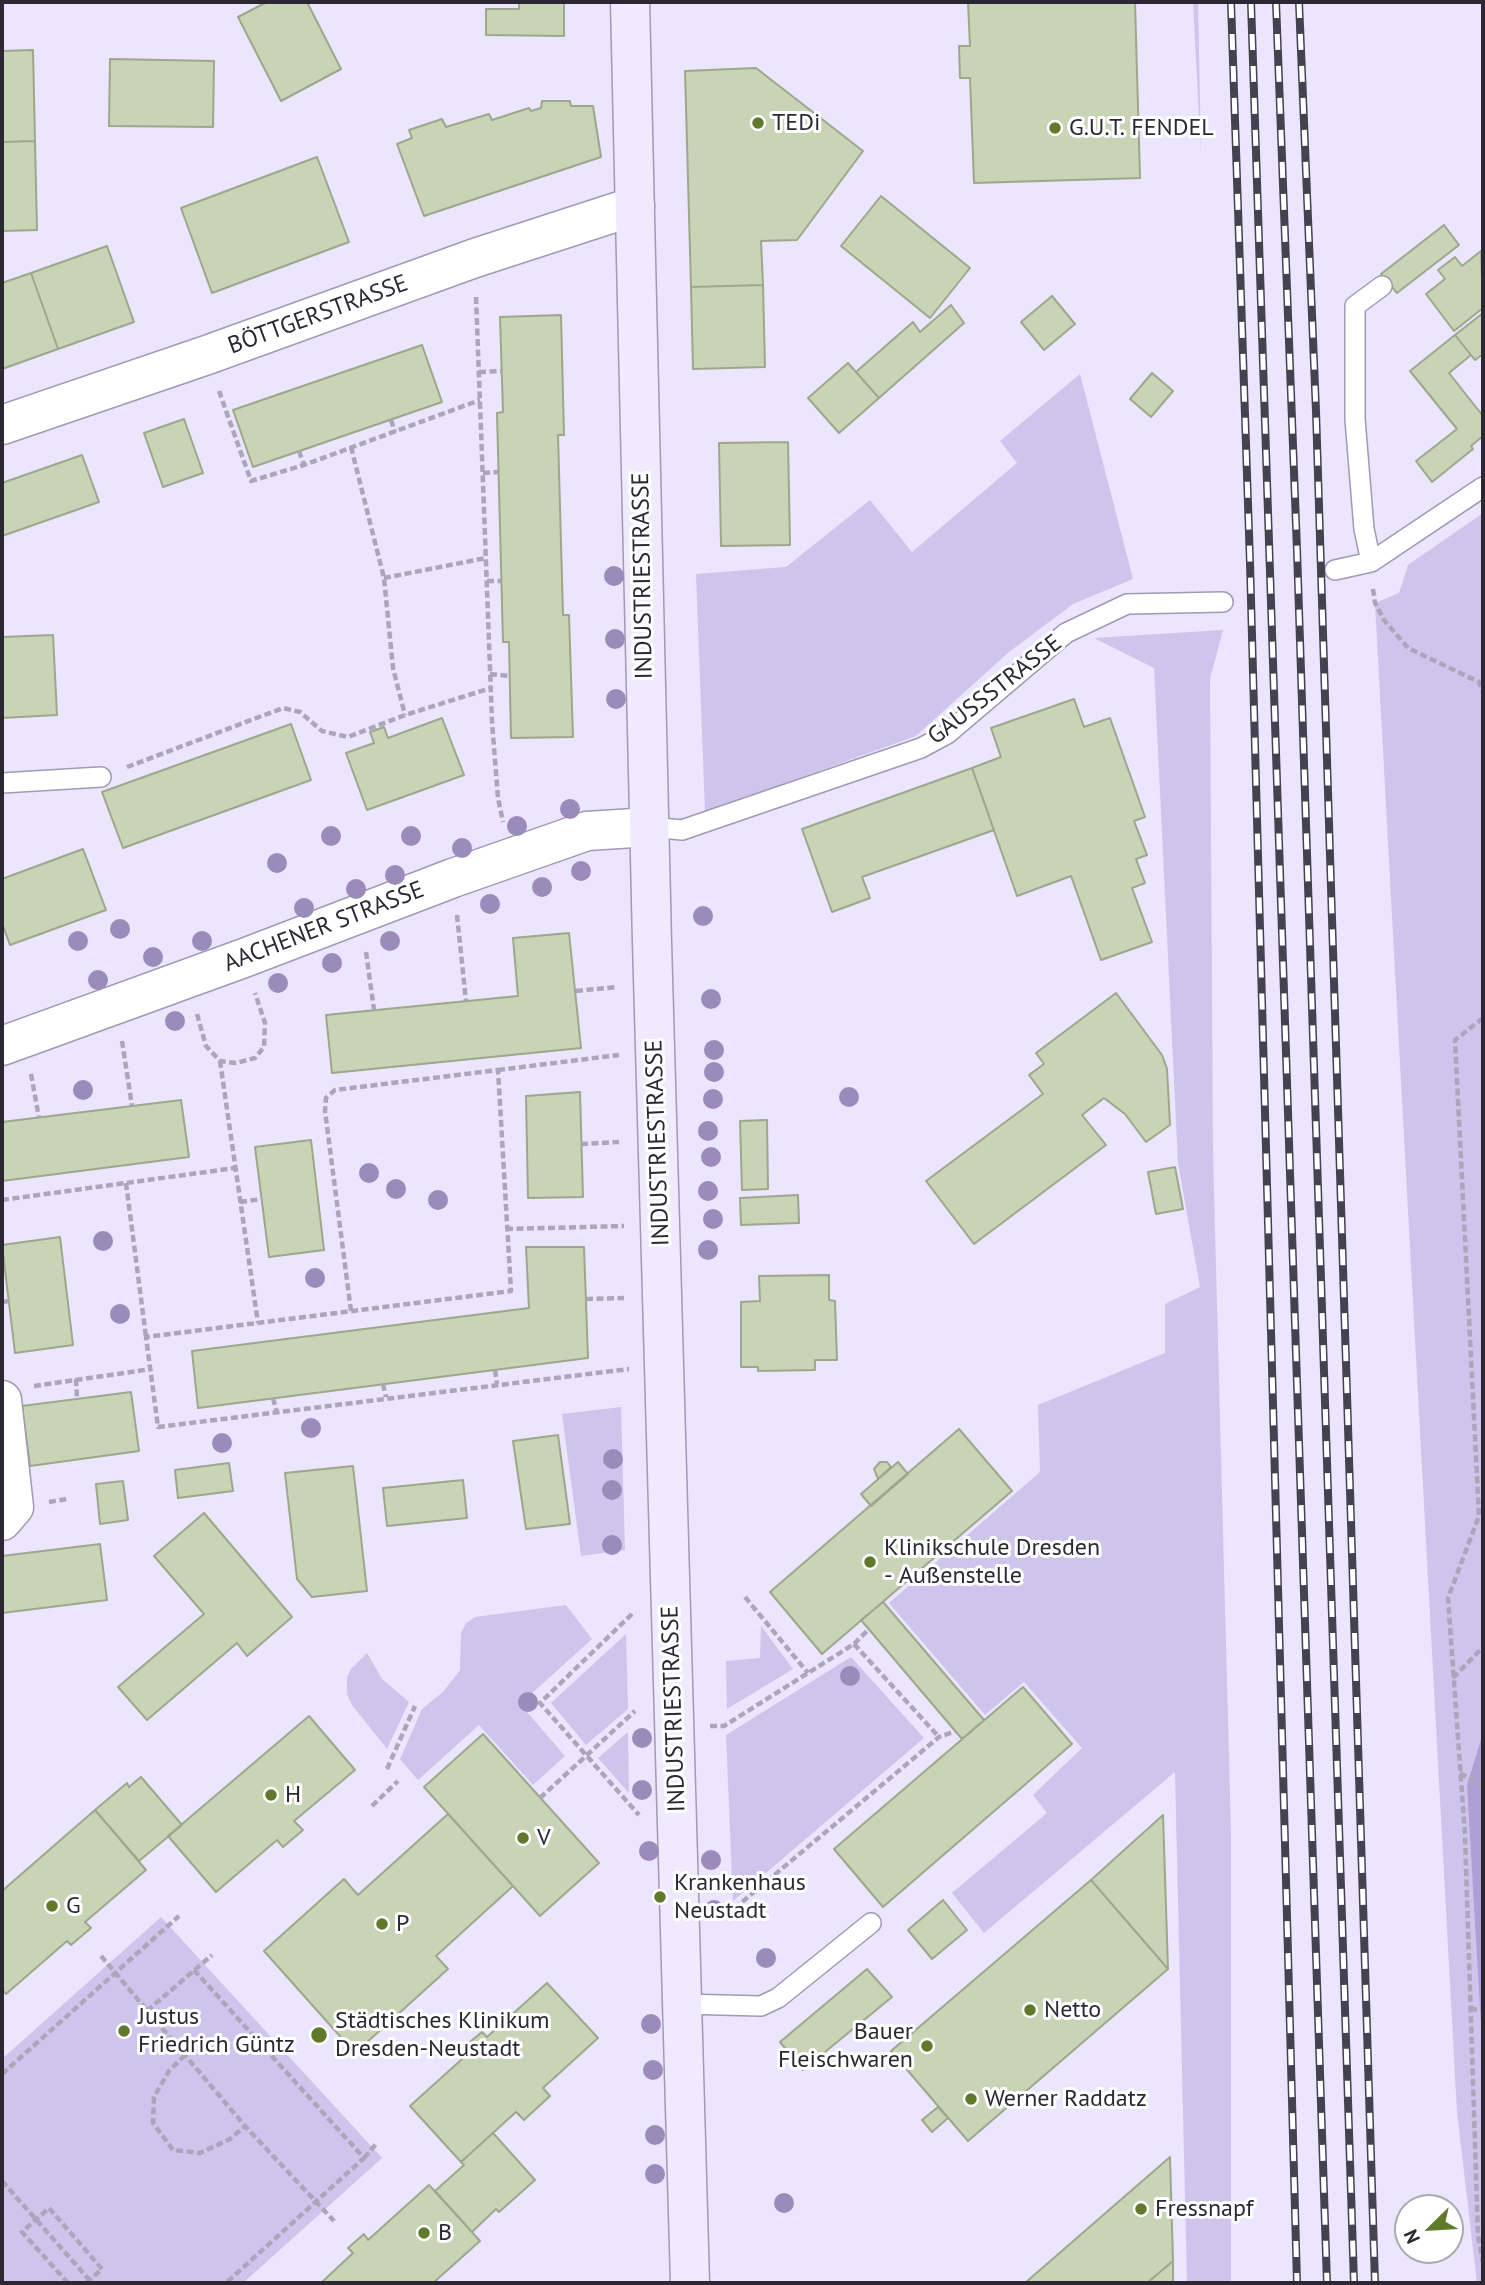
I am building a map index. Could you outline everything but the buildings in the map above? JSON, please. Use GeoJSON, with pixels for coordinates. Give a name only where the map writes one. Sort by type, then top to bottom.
{"type":"FeatureCollection","features":[{"type":"Feature","properties":{"kind":"street","name":"INDUSTRIESTRASSE"},"geometry":{"type":"LineString","coordinates":[[630,2],[649,827],[690,2283]]}},
{"type":"Feature","properties":{"kind":"street","name":"BÖTTGERSTRASSE"},"geometry":{"type":"LineString","coordinates":[[2,425],[475,258],[635,206]]}},
{"type":"Feature","properties":{"kind":"street","name":"AACHENER STRASSE"},"geometry":{"type":"LineString","coordinates":[[2,1046],[188,979],[453,878],[587,831],[649,827]]}},
{"type":"Feature","properties":{"kind":"street"},"geometry":{"type":"LineString","coordinates":[[2,1521],[14,1507],[14,1394]]}},
{"type":"Feature","properties":{"kind":"lane"},"geometry":{"type":"LineString","coordinates":[[1371,562],[1364,529],[1355,419],[1355,306],[1382,286]]}},
{"type":"Feature","properties":{"kind":"lane"},"geometry":{"type":"LineString","coordinates":[[1335,570],[1371,562],[1483,487]]}},
{"type":"Feature","properties":{"kind":"lane","name":"GAUSSSTRASSE"},"geometry":{"type":"LineString","coordinates":[[649,827],[682,830],[921,748],[947,734],[1066,633],[1127,604],[1223,602]]}},
{"type":"Feature","properties":{"kind":"lane"},"geometry":{"type":"LineString","coordinates":[[2,783],[101,777]]}},
{"type":"Feature","properties":{"kind":"lane"},"geometry":{"type":"LineString","coordinates":[[682,2004],[761,2006],[778,1998],[872,1923]]}},
{"type":"Feature","properties":{"kind":"path"},"geometry":{"type":"LineString","coordinates":[[475,258],[490,674],[498,798],[511,857]]}},
{"type":"Feature","properties":{"kind":"path"},"geometry":{"type":"LineString","coordinates":[[206,355],[251,481],[395,433],[480,400]]}},
{"type":"Feature","properties":{"kind":"path"},"geometry":{"type":"LineString","coordinates":[[479,372],[502,371]]}},
{"type":"Feature","properties":{"kind":"path"},"geometry":{"type":"LineString","coordinates":[[391,420],[395,433]]}},
{"type":"Feature","properties":{"kind":"path"},"geometry":{"type":"LineString","coordinates":[[351,447],[384,578],[393,668],[405,715]]}},
{"type":"Feature","properties":{"kind":"path"},"geometry":{"type":"LineString","coordinates":[[299,451],[304,465]]}},
{"type":"Feature","properties":{"kind":"path"},"geometry":{"type":"LineString","coordinates":[[483,473],[498,472]]}},
{"type":"Feature","properties":{"kind":"path"},"geometry":{"type":"LineString","coordinates":[[384,578],[486,558]]}},
{"type":"Feature","properties":{"kind":"path"},"geometry":{"type":"LineString","coordinates":[[1371,562],[1375,603],[1384,620],[1408,648],[1482,682],[1483,692]]}},
{"type":"Feature","properties":{"kind":"path"},"geometry":{"type":"LineString","coordinates":[[487,581],[501,581]]}},
{"type":"Feature","properties":{"kind":"path"},"geometry":{"type":"LineString","coordinates":[[490,674],[510,676]]}},
{"type":"Feature","properties":{"kind":"path"},"geometry":{"type":"LineString","coordinates":[[101,777],[283,708],[300,712],[322,731],[348,737],[405,715],[491,688]]}},
{"type":"Feature","properties":{"kind":"path"},"geometry":{"type":"LineString","coordinates":[[453,878],[466,1001]]}},
{"type":"Feature","properties":{"kind":"path"},"geometry":{"type":"LineString","coordinates":[[360,914],[374,1010]]}},
{"type":"Feature","properties":{"kind":"path"},"geometry":{"type":"LineString","coordinates":[[220,1061],[236,1063],[255,1058],[264,1047],[265,1023],[244,958]]}},
{"type":"Feature","properties":{"kind":"path"},"geometry":{"type":"LineString","coordinates":[[188,979],[206,1046],[220,1061],[258,1324]]}},
{"type":"Feature","properties":{"kind":"path"},"geometry":{"type":"LineString","coordinates":[[116,1005],[132,1106]]}},
{"type":"Feature","properties":{"kind":"path"},"geometry":{"type":"LineString","coordinates":[[1483,1018],[1455,1040],[1479,1516],[1447,1598],[1465,1835],[1478,2235],[1483,2263]]}},
{"type":"Feature","properties":{"kind":"path"},"geometry":{"type":"LineString","coordinates":[[351,1311],[325,1111],[326,1098],[335,1090],[655,1050]]}},
{"type":"Feature","properties":{"kind":"path"},"geometry":{"type":"LineString","coordinates":[[146,1337],[511,1291],[498,1070]]}},
{"type":"Feature","properties":{"kind":"path"},"geometry":{"type":"LineString","coordinates":[[2,1200],[235,1168]]}},
{"type":"Feature","properties":{"kind":"path"},"geometry":{"type":"LineString","coordinates":[[125,1183],[158,1427],[664,1365]]}},
{"type":"Feature","properties":{"kind":"path"},"geometry":{"type":"LineString","coordinates":[[240,1202],[262,1199]]}},
{"type":"Feature","properties":{"kind":"path"},"geometry":{"type":"LineString","coordinates":[[506,1229],[660,1225]]}},
{"type":"Feature","properties":{"kind":"path"},"geometry":{"type":"LineString","coordinates":[[2,1303],[9,1301]]}},
{"type":"Feature","properties":{"kind":"path"},"geometry":{"type":"LineString","coordinates":[[14,1394],[76,1379],[151,1369]]}},
{"type":"Feature","properties":{"kind":"path"},"geometry":{"type":"LineString","coordinates":[[495,1370],[497,1384]]}},
{"type":"Feature","properties":{"kind":"path"},"geometry":{"type":"LineString","coordinates":[[76,1379],[77,1399]]}},
{"type":"Feature","properties":{"kind":"path"},"geometry":{"type":"LineString","coordinates":[[383,1384],[386,1397]]}},
{"type":"Feature","properties":{"kind":"path"},"geometry":{"type":"LineString","coordinates":[[273,1398],[276,1413]]}},
{"type":"Feature","properties":{"kind":"path"},"geometry":{"type":"LineString","coordinates":[[1475,1433],[1483,1426]]}},
{"type":"Feature","properties":{"kind":"path"},"geometry":{"type":"LineString","coordinates":[[746,1597],[807,1673]]}},
{"type":"Feature","properties":{"kind":"path"},"geometry":{"type":"LineString","coordinates":[[671,1611],[635,1611],[540,1703],[643,1819],[677,1816]]}},
{"type":"Feature","properties":{"kind":"path"},"geometry":{"type":"LineString","coordinates":[[540,1798],[635,1711],[723,1726],[854,1644],[869,1629]]}},
{"type":"Feature","properties":{"kind":"path"},"geometry":{"type":"LineString","coordinates":[[854,1644],[939,1737]]}},
{"type":"Feature","properties":{"kind":"path"},"geometry":{"type":"LineString","coordinates":[[1453,1678],[1483,1647]]}},
{"type":"Feature","properties":{"kind":"path"},"geometry":{"type":"LineString","coordinates":[[387,1769],[415,1706]]}},
{"type":"Feature","properties":{"kind":"path"},"geometry":{"type":"LineString","coordinates":[[680,1919],[729,1913],[939,1737],[956,1731]]}},
{"type":"Feature","properties":{"kind":"path"},"geometry":{"type":"LineString","coordinates":[[1460,1773],[1483,1786]]}},
{"type":"Feature","properties":{"kind":"path"},"geometry":{"type":"LineString","coordinates":[[372,1806],[398,1781]]}},
{"type":"Feature","properties":{"kind":"path"},"geometry":{"type":"LineString","coordinates":[[2,2074],[179,1916]]}},
{"type":"Feature","properties":{"kind":"path"},"geometry":{"type":"LineString","coordinates":[[147,2011],[212,1955]]}},
{"type":"Feature","properties":{"kind":"path"},"geometry":{"type":"LineString","coordinates":[[101,1956],[245,2126],[334,2221]]}},
{"type":"Feature","properties":{"kind":"path"},"geometry":{"type":"LineString","coordinates":[[194,1970],[364,2158]]}},
{"type":"Feature","properties":{"kind":"path"},"geometry":{"type":"LineString","coordinates":[[1470,2009],[1483,2010]]}},
{"type":"Feature","properties":{"kind":"path"},"geometry":{"type":"LineString","coordinates":[[185,2055],[169,2071],[154,2097],[153,2123],[173,2150],[200,2153],[230,2139],[245,2126]]}},
{"type":"Feature","properties":{"kind":"path"},"geometry":{"type":"LineString","coordinates":[[226,2283],[364,2158],[376,2144]]}},
{"type":"Feature","properties":{"kind":"path"},"geometry":{"type":"LineString","coordinates":[[1476,2157],[1483,2149]]}},
{"type":"Feature","properties":{"kind":"path"},"geometry":{"type":"LineString","coordinates":[[2,2181],[36,2220],[89,2282],[102,2269],[49,2208],[36,2220],[22,2232],[68,2283]]}},
{"type":"Feature","properties":{"kind":"shaded area"},"geometry":{"type":"Polygon","coordinates":[[[1193,2],[1198,2],[1201,153],[1193,2]]]}},
{"type":"Feature","properties":{"kind":"shaded area"},"geometry":{"type":"Polygon","coordinates":[[[1080,374],[1133,579],[1073,604],[1009,652],[916,736],[705,812],[696,574],[786,567],[870,500],[912,552],[1017,463],[1000,441],[1080,374]]]}},
{"type":"Feature","properties":{"kind":"shaded area"},"geometry":{"type":"Polygon","coordinates":[[[1483,513],[1483,2283],[1477,2283],[1457,2112],[1375,603],[1399,593],[1408,565],[1483,513]]]}},
{"type":"Feature","properties":{"kind":"shaded area"},"geometry":{"type":"Polygon","coordinates":[[[1223,630],[1210,679],[1213,1154],[1231,1833],[1231,2283],[1187,2283],[1175,1772],[984,1933],[952,1893],[1047,1813],[1033,1795],[1082,1748],[1024,1682],[985,1715],[889,1603],[1040,1472],[1038,1405],[1165,1353],[1165,1304],[1200,1287],[1178,1163],[1154,668],[1094,638],[1223,630]]]}},
{"type":"Feature","properties":{"kind":"shaded area"},"geometry":{"type":"Polygon","coordinates":[[[621,1407],[625,1550],[581,1556],[562,1414],[621,1407]]]}},
{"type":"Feature","properties":{"kind":"shaded area"},"geometry":{"type":"Polygon","coordinates":[[[566,1605],[592,1639],[520,1704],[565,1756],[533,1785],[479,1725],[418,1780],[400,1759],[422,1709],[443,1692],[460,1670],[461,1633],[466,1623],[475,1617],[566,1605]]]}},
{"type":"Feature","properties":{"kind":"shaded area"},"geometry":{"type":"Polygon","coordinates":[[[761,1626],[793,1669],[727,1709],[726,1661],[760,1658],[761,1626]]]}},
{"type":"Feature","properties":{"kind":"shaded area"},"geometry":{"type":"Polygon","coordinates":[[[626,1634],[628,1709],[586,1745],[551,1703],[626,1634]]]}},
{"type":"Feature","properties":{"kind":"shaded area"},"geometry":{"type":"Polygon","coordinates":[[[367,1653],[382,1679],[409,1702],[387,1749],[352,1705],[347,1694],[347,1677],[367,1653]]]}},
{"type":"Feature","properties":{"kind":"shaded area"},"geometry":{"type":"Polygon","coordinates":[[[851,1657],[924,1738],[733,1901],[726,1735],[851,1657]]]}},
{"type":"Feature","properties":{"kind":"shaded area"},"geometry":{"type":"Polygon","coordinates":[[[628,1732],[629,1793],[598,1758],[628,1732]]]}},
{"type":"Feature","properties":{"kind":"shaded area"},"geometry":{"type":"Polygon","coordinates":[[[1483,1733],[1483,2060],[1467,1785],[1483,1733]]]}},
{"type":"Feature","properties":{"kind":"shaded area"},"geometry":{"type":"Polygon","coordinates":[[[161,1917],[382,2158],[243,2283],[2,2283],[2,2059],[161,1917]]]}},
{"type":"Feature","properties":{"kind":"railway"},"geometry":{"type":"LineString","coordinates":[[1231,2],[1250,563],[1297,2283]]}},
{"type":"Feature","properties":{"kind":"railway"},"geometry":{"type":"LineString","coordinates":[[1251,2],[1327,2283]]}},
{"type":"Feature","properties":{"kind":"railway"},"geometry":{"type":"LineString","coordinates":[[1276,2],[1297,550],[1354,2283]]}},
{"type":"Feature","properties":{"kind":"railway"},"geometry":{"type":"LineString","coordinates":[[1299,2],[1316,411],[1375,2283]]}},
{"type":"Feature","properties":{"kind":"place","name":"TEDi"},"geometry":{"type":"Point","coordinates":[758,123]}},
{"type":"Feature","properties":{"kind":"place","name":"G.U.T. FENDEL"},"geometry":{"type":"Point","coordinates":[1055,128]}},
{"type":"Feature","properties":{"kind":"place","name":"Klinikschule Dresden - Außenstelle"},"geometry":{"type":"Point","coordinates":[870,1562]}},
{"type":"Feature","properties":{"kind":"place","name":"H"},"geometry":{"type":"Point","coordinates":[271,1795]}},
{"type":"Feature","properties":{"kind":"place","name":"V"},"geometry":{"type":"Point","coordinates":[523,1838]}},
{"type":"Feature","properties":{"kind":"place","name":"Krankenhaus Neustadt"},"geometry":{"type":"Point","coordinates":[660,1897]}},
{"type":"Feature","properties":{"kind":"place","name":"G"},"geometry":{"type":"Point","coordinates":[52,1906]}},
{"type":"Feature","properties":{"kind":"place","name":"P"},"geometry":{"type":"Point","coordinates":[382,1924]}},
{"type":"Feature","properties":{"kind":"place","name":"Netto"},"geometry":{"type":"Point","coordinates":[1030,2010]}},
{"type":"Feature","properties":{"kind":"place","name":"Justus Friedrich Güntz"},"geometry":{"type":"Point","coordinates":[124,2031]}},
{"type":"Feature","properties":{"kind":"place","name":"Städtisches Klinikum Dresden-Neustadt"},"geometry":{"type":"Point","coordinates":[319,2035]}},
{"type":"Feature","properties":{"kind":"place","name":"Bauer Fleischwaren"},"geometry":{"type":"Point","coordinates":[927,2046]}},
{"type":"Feature","properties":{"kind":"place","name":"Werner Raddatz"},"geometry":{"type":"Point","coordinates":[971,2099]}},
{"type":"Feature","properties":{"kind":"place","name":"Fressnapf"},"geometry":{"type":"Point","coordinates":[1141,2209]}},
{"type":"Feature","properties":{"kind":"place","name":"B"},"geometry":{"type":"Point","coordinates":[424,2233]}}]}
